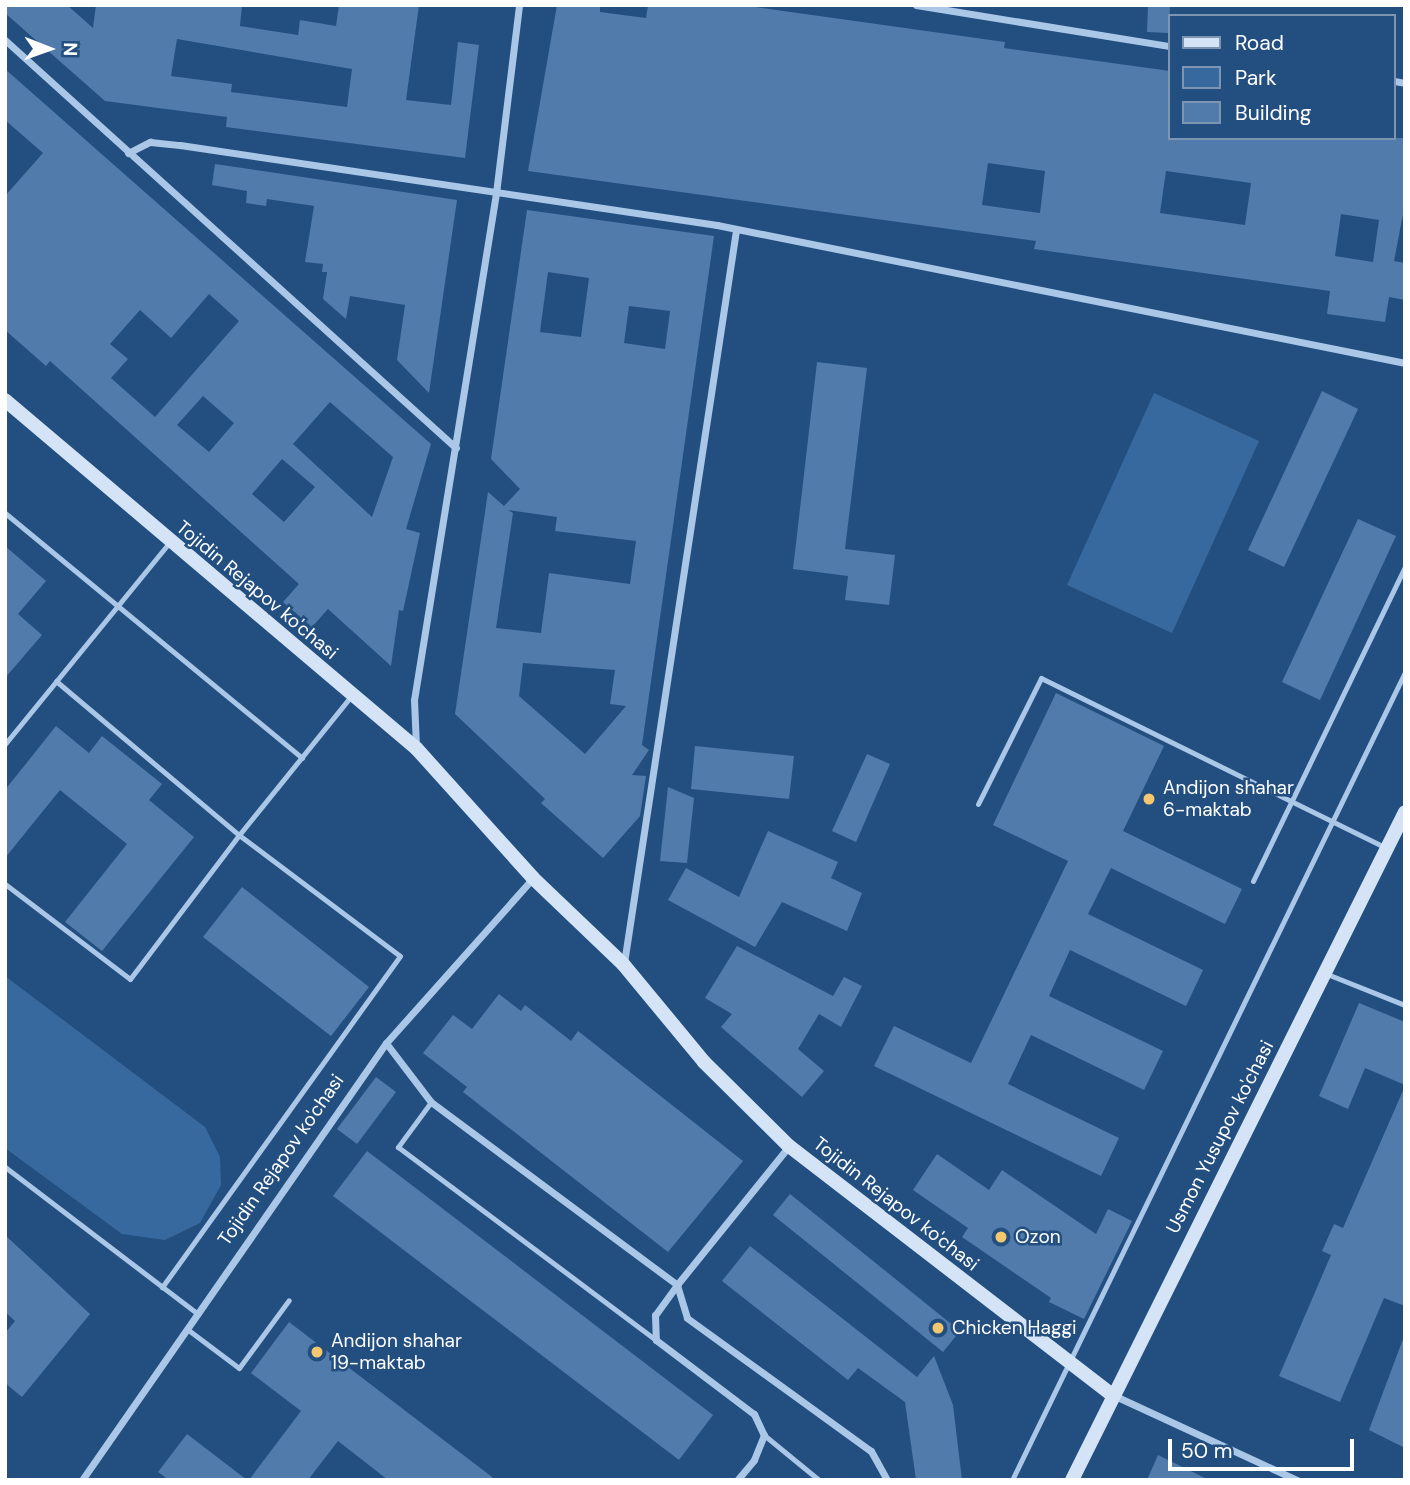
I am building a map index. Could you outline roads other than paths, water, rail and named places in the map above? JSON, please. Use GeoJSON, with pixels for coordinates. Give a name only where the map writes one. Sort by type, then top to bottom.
{"type":"FeatureCollection","features":[{"type":"Feature","properties":{"kind":"street"},"geometry":{"type":"LineString","coordinates":[[416,748],[414,700],[496,193],[519,5]]}},
{"type":"Feature","properties":{"kind":"street"},"geometry":{"type":"LineString","coordinates":[[916,5],[1168,46]]}},
{"type":"Feature","properties":{"kind":"street"},"geometry":{"type":"LineString","coordinates":[[5,40],[456,447]]}},
{"type":"Feature","properties":{"kind":"street"},"geometry":{"type":"LineString","coordinates":[[128,153],[150,142],[180,145],[736,230],[1405,363]]}},
{"type":"Feature","properties":{"kind":"street"},"geometry":{"type":"LineString","coordinates":[[623,964],[736,230]]}},
{"type":"Feature","properties":{"kind":"street","name":"Tojidin Rejapov ko'chasi"},"geometry":{"type":"LineString","coordinates":[[5,400],[169,542],[416,748],[533,878],[623,964],[704,1062],[789,1146],[1112,1395],[1297,1480]]}},
{"type":"Feature","properties":{"kind":"street","name":"Usmon Yusupov ko'chasi"},"geometry":{"type":"LineString","coordinates":[[1072,1480],[1112,1395],[1405,812]]}},
{"type":"Feature","properties":{"kind":"street","name":"Tojidin Rejapov ko'chasi"},"geometry":{"type":"LineString","coordinates":[[82,1480],[386,1044],[533,878]]}},
{"type":"Feature","properties":{"kind":"street"},"geometry":{"type":"LineString","coordinates":[[386,1044],[431,1102],[677,1285],[687,1318],[871,1451],[887,1480]]}},
{"type":"Feature","properties":{"kind":"street"},"geometry":{"type":"LineString","coordinates":[[737,1480],[754,1460],[764,1435],[754,1414],[656,1340],[655,1315],[789,1146]]}},
{"type":"Feature","properties":{"kind":"lane"},"geometry":{"type":"LineString","coordinates":[[5,513],[116,608],[302,758]]}},
{"type":"Feature","properties":{"kind":"lane"},"geometry":{"type":"LineString","coordinates":[[5,744],[169,542]]}},
{"type":"Feature","properties":{"kind":"lane"},"geometry":{"type":"LineString","coordinates":[[1253,881],[1405,567]]}},
{"type":"Feature","properties":{"kind":"lane"},"geometry":{"type":"LineString","coordinates":[[1012,1480],[1405,672]]}},
{"type":"Feature","properties":{"kind":"lane"},"geometry":{"type":"LineString","coordinates":[[978,804],[1041,678],[1335,820],[1387,848]]}},
{"type":"Feature","properties":{"kind":"lane"},"geometry":{"type":"LineString","coordinates":[[56,681],[239,835],[400,956],[162,1287]]}},
{"type":"Feature","properties":{"kind":"lane"},"geometry":{"type":"LineString","coordinates":[[5,884],[130,979],[239,835],[352,695]]}},
{"type":"Feature","properties":{"kind":"lane"},"geometry":{"type":"LineString","coordinates":[[1324,973],[1405,1005]]}},
{"type":"Feature","properties":{"kind":"lane"},"geometry":{"type":"LineString","coordinates":[[431,1102],[398,1147],[656,1340]]}},
{"type":"Feature","properties":{"kind":"lane"},"geometry":{"type":"LineString","coordinates":[[5,1167],[198,1314]]}},
{"type":"Feature","properties":{"kind":"lane"},"geometry":{"type":"LineString","coordinates":[[187,1329],[239,1368],[289,1300]]}},
{"type":"Feature","properties":{"kind":"lane"},"geometry":{"type":"LineString","coordinates":[[764,1435],[819,1480]]}},
{"type":"Feature","properties":{"kind":"place","name":"Andijon shahar 6-maktab"},"geometry":{"type":"Point","coordinates":[1149,799]}},
{"type":"Feature","properties":{"kind":"place","name":"Ozon"},"geometry":{"type":"Point","coordinates":[1001,1237]}},
{"type":"Feature","properties":{"kind":"place","name":"Chicken Haggi"},"geometry":{"type":"Point","coordinates":[938,1328]}},
{"type":"Feature","properties":{"kind":"place","name":"Andijon shahar 19-maktab"},"geometry":{"type":"Point","coordinates":[317,1352]}}]}
